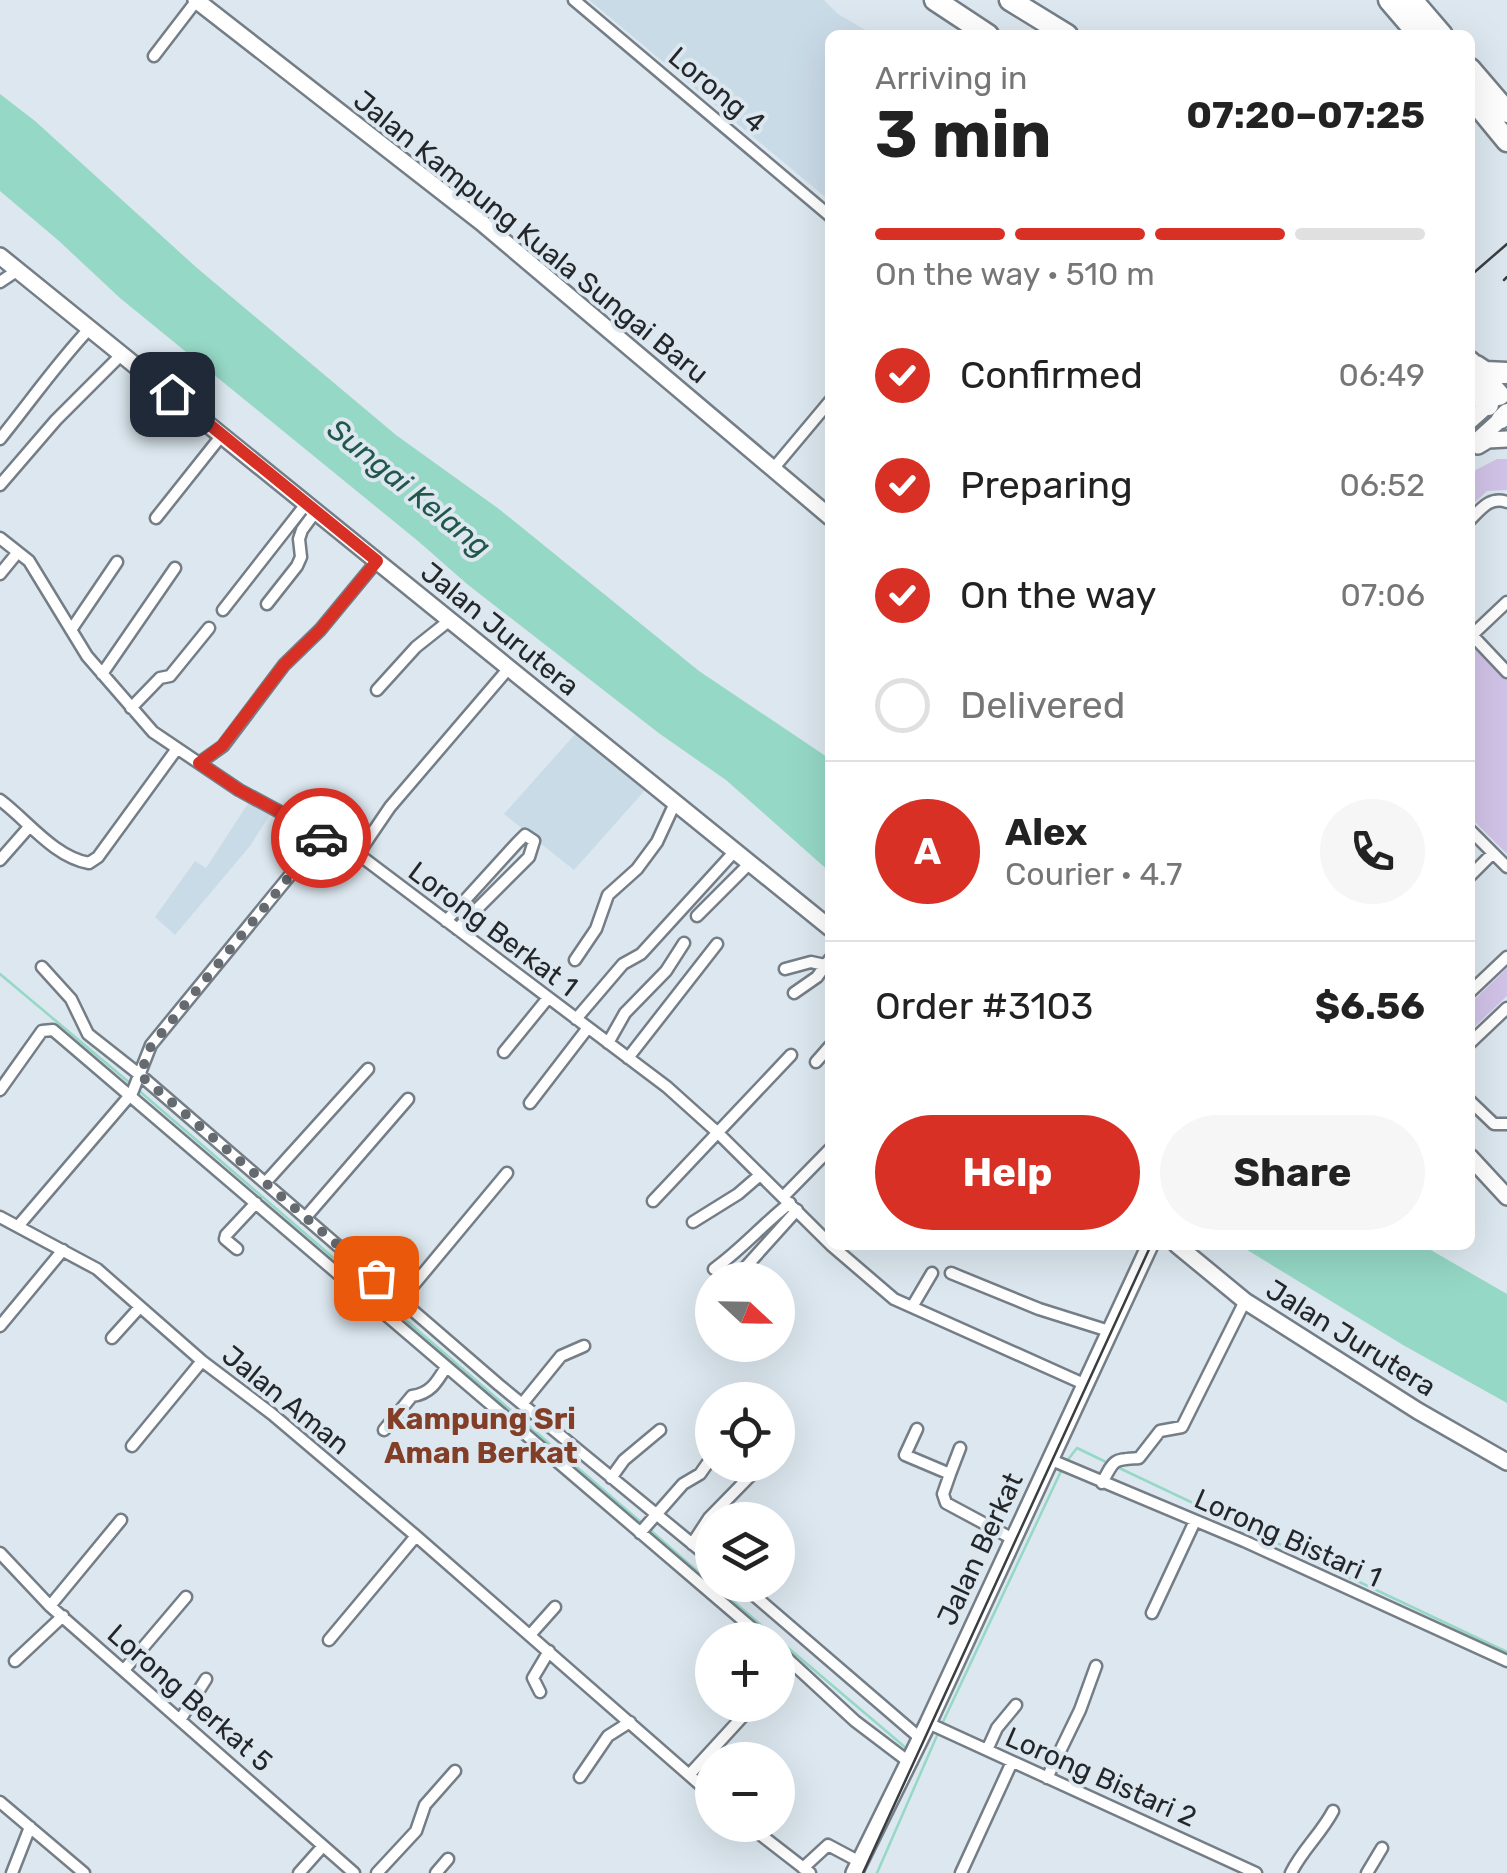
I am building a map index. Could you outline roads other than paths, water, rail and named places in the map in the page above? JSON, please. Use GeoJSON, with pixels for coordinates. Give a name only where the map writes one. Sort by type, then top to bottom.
{"type":"FeatureCollection","features":[{"type":"Feature","properties":{"kind":"highway"},"geometry":{"type":"LineString","coordinates":[[934,0],[980,30]]}},
{"type":"Feature","properties":{"kind":"highway"},"geometry":{"type":"LineString","coordinates":[[1010,0],[1059,30]]}},
{"type":"Feature","properties":{"kind":"highway"},"geometry":{"type":"LineString","coordinates":[[1390,0],[1415,30]]}},
{"type":"Feature","properties":{"kind":"highway"},"geometry":{"type":"LineString","coordinates":[[1412,0],[1438,30]]}},
{"type":"Feature","properties":{"kind":"highway"},"geometry":{"type":"LineString","coordinates":[[1475,74],[1507,112]]}},
{"type":"Feature","properties":{"kind":"highway"},"geometry":{"type":"LineString","coordinates":[[1475,102],[1507,141]]}},
{"type":"Feature","properties":{"kind":"highway"},"geometry":{"type":"LineString","coordinates":[[1475,365],[1485,372],[1507,373]]}},
{"type":"Feature","properties":{"kind":"highway"},"geometry":{"type":"LineString","coordinates":[[1475,369],[1502,407]]}},
{"type":"Feature","properties":{"kind":"highway"},"geometry":{"type":"LineString","coordinates":[[1475,389],[1502,407]]}},
{"type":"Feature","properties":{"kind":"street"},"geometry":{"type":"LineString","coordinates":[[154,56],[196,0]]}},
{"type":"Feature","properties":{"kind":"street","name":"Jalan Kampung Kuala Sungai Baru"},"geometry":{"type":"LineString","coordinates":[[196,0],[494,233],[825,514]]}},
{"type":"Feature","properties":{"kind":"street","name":"Lorong 4"},"geometry":{"type":"LineString","coordinates":[[574,0],[825,212]]}},
{"type":"Feature","properties":{"kind":"street","name":"Jalan Jurutera"},"geometry":{"type":"LineString","coordinates":[[0,256],[825,924]]}},
{"type":"Feature","properties":{"kind":"street"},"geometry":{"type":"LineString","coordinates":[[0,282],[18,270]]}},
{"type":"Feature","properties":{"kind":"street"},"geometry":{"type":"LineString","coordinates":[[0,439],[53,368],[90,328]]}},
{"type":"Feature","properties":{"kind":"street"},"geometry":{"type":"LineString","coordinates":[[0,485],[56,420],[122,354]]}},
{"type":"Feature","properties":{"kind":"street"},"geometry":{"type":"LineString","coordinates":[[773,470],[825,407]]}},
{"type":"Feature","properties":{"kind":"street"},"geometry":{"type":"LineString","coordinates":[[1475,420],[1502,407]]}},
{"type":"Feature","properties":{"kind":"street"},"geometry":{"type":"LineString","coordinates":[[1475,442],[1502,407]]}},
{"type":"Feature","properties":{"kind":"street"},"geometry":{"type":"LineString","coordinates":[[156,518],[222,436]]}},
{"type":"Feature","properties":{"kind":"street"},"geometry":{"type":"LineString","coordinates":[[1475,446],[1507,439]]}},
{"type":"Feature","properties":{"kind":"street"},"geometry":{"type":"LineString","coordinates":[[1475,515],[1496,499],[1507,502]]}},
{"type":"Feature","properties":{"kind":"street"},"geometry":{"type":"LineString","coordinates":[[267,604],[302,557],[299,539],[311,508]]}},
{"type":"Feature","properties":{"kind":"street"},"geometry":{"type":"LineString","coordinates":[[223,610],[311,508]]}},
{"type":"Feature","properties":{"kind":"street","name":"Lorong Berkat 1"},"geometry":{"type":"LineString","coordinates":[[0,538],[30,561],[102,674],[153,732],[239,790],[358,854],[667,1087],[825,1236]]}},
{"type":"Feature","properties":{"kind":"street"},"geometry":{"type":"LineString","coordinates":[[0,574],[18,552]]}},
{"type":"Feature","properties":{"kind":"street"},"geometry":{"type":"LineString","coordinates":[[199,763],[222,746],[284,665],[320,630],[377,561]]}},
{"type":"Feature","properties":{"kind":"street"},"geometry":{"type":"LineString","coordinates":[[71,630],[117,562]]}},
{"type":"Feature","properties":{"kind":"street"},"geometry":{"type":"LineString","coordinates":[[102,674],[176,568]]}},
{"type":"Feature","properties":{"kind":"street"},"geometry":{"type":"LineString","coordinates":[[1475,632],[1507,602]]}},
{"type":"Feature","properties":{"kind":"street"},"geometry":{"type":"LineString","coordinates":[[377,690],[416,647],[450,620]]}},
{"type":"Feature","properties":{"kind":"street"},"geometry":{"type":"LineString","coordinates":[[131,708],[160,678],[170,676],[209,628]]}},
{"type":"Feature","properties":{"kind":"street"},"geometry":{"type":"LineString","coordinates":[[1475,640],[1507,672]]}},
{"type":"Feature","properties":{"kind":"street"},"geometry":{"type":"LineString","coordinates":[[358,854],[390,807],[509,668]]}},
{"type":"Feature","properties":{"kind":"street"},"geometry":{"type":"LineString","coordinates":[[0,800],[20,814],[29,827],[78,860],[93,861],[176,750]]}},
{"type":"Feature","properties":{"kind":"street"},"geometry":{"type":"LineString","coordinates":[[574,960],[596,929],[608,895],[657,842],[675,802]]}},
{"type":"Feature","properties":{"kind":"street"},"geometry":{"type":"LineString","coordinates":[[0,860],[29,827]]}},
{"type":"Feature","properties":{"kind":"street"},"geometry":{"type":"LineString","coordinates":[[19,1225],[135,1087],[151,1046],[323,835]]}},
{"type":"Feature","properties":{"kind":"street"},"geometry":{"type":"LineString","coordinates":[[446,921],[517,842],[525,835],[534,841],[529,857],[456,929]]}},
{"type":"Feature","properties":{"kind":"street"},"geometry":{"type":"LineString","coordinates":[[1475,835],[1507,867]]}},
{"type":"Feature","properties":{"kind":"street"},"geometry":{"type":"LineString","coordinates":[[576,1020],[623,964],[641,954],[735,851]]}},
{"type":"Feature","properties":{"kind":"street"},"geometry":{"type":"LineString","coordinates":[[1475,871],[1493,853]]}},
{"type":"Feature","properties":{"kind":"street"},"geometry":{"type":"LineString","coordinates":[[697,916],[750,863]]}},
{"type":"Feature","properties":{"kind":"street"},"geometry":{"type":"LineString","coordinates":[[608,1043],[626,1012],[666,971],[684,943]]}},
{"type":"Feature","properties":{"kind":"street"},"geometry":{"type":"LineString","coordinates":[[628,1058],[717,944]]}},
{"type":"Feature","properties":{"kind":"street"},"geometry":{"type":"LineString","coordinates":[[1475,987],[1507,956]]}},
{"type":"Feature","properties":{"kind":"street"},"geometry":{"type":"LineString","coordinates":[[785,969],[825,962]]}},
{"type":"Feature","properties":{"kind":"street"},"geometry":{"type":"LineString","coordinates":[[794,993],[812,982],[825,966]]}},
{"type":"Feature","properties":{"kind":"street"},"geometry":{"type":"LineString","coordinates":[[42,967],[70,999],[88,1034],[135,1087],[256,1203],[745,1622]]}},
{"type":"Feature","properties":{"kind":"street"},"geometry":{"type":"LineString","coordinates":[[504,1052],[548,998]]}},
{"type":"Feature","properties":{"kind":"street"},"geometry":{"type":"LineString","coordinates":[[1475,1039],[1507,1008]]}},
{"type":"Feature","properties":{"kind":"street"},"geometry":{"type":"LineString","coordinates":[[530,1104],[587,1028]]}},
{"type":"Feature","properties":{"kind":"street"},"geometry":{"type":"LineString","coordinates":[[0,1090],[46,1030],[53,1030],[264,1183],[654,1517],[695,1546]]}},
{"type":"Feature","properties":{"kind":"street"},"geometry":{"type":"LineString","coordinates":[[816,1062],[825,1052]]}},
{"type":"Feature","properties":{"kind":"street"},"geometry":{"type":"LineString","coordinates":[[652,1201],[791,1054]]}},
{"type":"Feature","properties":{"kind":"street"},"geometry":{"type":"LineString","coordinates":[[264,1183],[368,1069]]}},
{"type":"Feature","properties":{"kind":"street"},"geometry":{"type":"LineString","coordinates":[[305,1218],[408,1099]]}},
{"type":"Feature","properties":{"kind":"street"},"geometry":{"type":"LineString","coordinates":[[1475,1105],[1501,1124]]}},
{"type":"Feature","properties":{"kind":"street"},"geometry":{"type":"LineString","coordinates":[[747,1262],[825,1156]]}},
{"type":"Feature","properties":{"kind":"street"},"geometry":{"type":"LineString","coordinates":[[1475,1163],[1507,1197]]}},
{"type":"Feature","properties":{"kind":"street"},"geometry":{"type":"LineString","coordinates":[[382,1310],[399,1297],[507,1173]]}},
{"type":"Feature","properties":{"kind":"street"},"geometry":{"type":"LineString","coordinates":[[694,1222],[738,1194],[760,1174]]}},
{"type":"Feature","properties":{"kind":"street"},"geometry":{"type":"LineString","coordinates":[[237,1249],[225,1237],[256,1203]]}},
{"type":"Feature","properties":{"kind":"street"},"geometry":{"type":"LineString","coordinates":[[724,1262],[790,1203]]}},
{"type":"Feature","properties":{"kind":"street","name":"Jalan Aman"},"geometry":{"type":"LineString","coordinates":[[0,1216],[97,1269],[202,1361],[272,1414],[416,1536],[695,1780]]}},
{"type":"Feature","properties":{"kind":"street"},"geometry":{"type":"LineString","coordinates":[[0,1326],[63,1250]]}},
{"type":"Feature","properties":{"kind":"street","name":"Lorong Berkat 1"},"geometry":{"type":"LineString","coordinates":[[839,1250],[872,1283],[912,1307],[1084,1384]]}},
{"type":"Feature","properties":{"kind":"street","name":"Jalan Berkat"},"geometry":{"type":"LineString","coordinates":[[857,1867],[928,1729],[1148,1250]]}},
{"type":"Feature","properties":{"kind":"street","name":"Jalan Jurutera"},"geometry":{"type":"LineString","coordinates":[[1183,1250],[1245,1300],[1418,1411],[1507,1462]]}},
{"type":"Feature","properties":{"kind":"street"},"geometry":{"type":"LineString","coordinates":[[344,1277],[357,1262]]}},
{"type":"Feature","properties":{"kind":"street"},"geometry":{"type":"LineString","coordinates":[[912,1307],[932,1273]]}},
{"type":"Feature","properties":{"kind":"street"},"geometry":{"type":"LineString","coordinates":[[951,1273],[1039,1309],[1108,1331]]}},
{"type":"Feature","properties":{"kind":"street"},"geometry":{"type":"LineString","coordinates":[[1102,1483],[1120,1457],[1139,1458],[1160,1431],[1182,1427],[1245,1300]]}},
{"type":"Feature","properties":{"kind":"street"},"geometry":{"type":"LineString","coordinates":[[112,1338],[140,1307]]}},
{"type":"Feature","properties":{"kind":"street"},"geometry":{"type":"LineString","coordinates":[[522,1404],[561,1356],[584,1346]]}},
{"type":"Feature","properties":{"kind":"street"},"geometry":{"type":"LineString","coordinates":[[132,1446],[202,1361]]}},
{"type":"Feature","properties":{"kind":"street"},"geometry":{"type":"LineString","coordinates":[[384,1430],[412,1396],[423,1395],[434,1386],[446,1368]]}},
{"type":"Feature","properties":{"kind":"street"},"geometry":{"type":"LineString","coordinates":[[484,1400],[499,1385]]}},
{"type":"Feature","properties":{"kind":"street"},"geometry":{"type":"LineString","coordinates":[[917,1429],[905,1455],[950,1474]]}},
{"type":"Feature","properties":{"kind":"street"},"geometry":{"type":"LineString","coordinates":[[611,1478],[624,1460],[660,1430]]}},
{"type":"Feature","properties":{"kind":"street"},"geometry":{"type":"LineString","coordinates":[[960,1448],[944,1494],[946,1503],[1012,1539]]}},
{"type":"Feature","properties":{"kind":"street","name":"Lorong Bistari 1"},"geometry":{"type":"LineString","coordinates":[[1053,1461],[1506,1656]]}},
{"type":"Feature","properties":{"kind":"street"},"geometry":{"type":"LineString","coordinates":[[641,1531],[695,1477]]}},
{"type":"Feature","properties":{"kind":"street"},"geometry":{"type":"LineString","coordinates":[[692,1544],[709,1518],[744,1482]]}},
{"type":"Feature","properties":{"kind":"street"},"geometry":{"type":"LineString","coordinates":[[50,1606],[121,1520]]}},
{"type":"Feature","properties":{"kind":"street"},"geometry":{"type":"LineString","coordinates":[[1152,1613],[1196,1521]]}},
{"type":"Feature","properties":{"kind":"street"},"geometry":{"type":"LineString","coordinates":[[329,1640],[416,1536]]}},
{"type":"Feature","properties":{"kind":"street","name":"Lorong Berkat 5"},"geometry":{"type":"LineString","coordinates":[[0,1553],[50,1606],[354,1873]]}},
{"type":"Feature","properties":{"kind":"street"},"geometry":{"type":"LineString","coordinates":[[124,1670],[186,1597]]}},
{"type":"Feature","properties":{"kind":"street","name":"Lorong Bistari 2"},"geometry":{"type":"LineString","coordinates":[[764,1602],[928,1729],[950,1732],[1256,1873]]}},
{"type":"Feature","properties":{"kind":"street"},"geometry":{"type":"LineString","coordinates":[[530,1635],[555,1607]]}},
{"type":"Feature","properties":{"kind":"street"},"geometry":{"type":"LineString","coordinates":[[15,1661],[63,1616]]}},
{"type":"Feature","properties":{"kind":"street"},"geometry":{"type":"LineString","coordinates":[[540,1692],[532,1678],[549,1651]]}},
{"type":"Feature","properties":{"kind":"street"},"geometry":{"type":"LineString","coordinates":[[795,1665],[908,1762]]}},
{"type":"Feature","properties":{"kind":"street"},"geometry":{"type":"LineString","coordinates":[[1047,1778],[1096,1666]]}},
{"type":"Feature","properties":{"kind":"street"},"geometry":{"type":"LineString","coordinates":[[180,1720],[206,1679]]}},
{"type":"Feature","properties":{"kind":"street"},"geometry":{"type":"LineString","coordinates":[[987,1750],[997,1728],[1016,1705]]}},
{"type":"Feature","properties":{"kind":"street"},"geometry":{"type":"LineString","coordinates":[[580,1776],[608,1736],[630,1722]]}},
{"type":"Feature","properties":{"kind":"street"},"geometry":{"type":"LineString","coordinates":[[689,1775],[738,1722]]}},
{"type":"Feature","properties":{"kind":"street"},"geometry":{"type":"LineString","coordinates":[[961,1873],[1012,1762]]}},
{"type":"Feature","properties":{"kind":"street"},"geometry":{"type":"LineString","coordinates":[[376,1873],[416,1831],[425,1805],[455,1772]]}},
{"type":"Feature","properties":{"kind":"street"},"geometry":{"type":"LineString","coordinates":[[0,1802],[83,1873]]}},
{"type":"Feature","properties":{"kind":"street"},"geometry":{"type":"LineString","coordinates":[[1291,1873],[1334,1812]]}},
{"type":"Feature","properties":{"kind":"street"},"geometry":{"type":"LineString","coordinates":[[12,1873],[30,1827]]}},
{"type":"Feature","properties":{"kind":"street"},"geometry":{"type":"LineString","coordinates":[[770,1842],[806,1870],[828,1845],[857,1867]]}},
{"type":"Feature","properties":{"kind":"street"},"geometry":{"type":"LineString","coordinates":[[299,1873],[323,1846]]}},
{"type":"Feature","properties":{"kind":"street"},"geometry":{"type":"LineString","coordinates":[[1368,1873],[1382,1848]]}},
{"type":"Feature","properties":{"kind":"street"},"geometry":{"type":"LineString","coordinates":[[436,1873],[448,1860]]}},
{"type":"Feature","properties":{"kind":"water","name":"Sungai Kelang"},"geometry":{"type":"Polygon","coordinates":[[[0,94],[197,268],[396,435],[499,509],[699,671],[825,756],[825,868],[726,780],[660,734],[467,584],[120,298],[0,191],[0,94]]]}},
{"type":"Feature","properties":{"kind":"water"},"geometry":{"type":"Polygon","coordinates":[[[1247,1250],[1431,1250],[1507,1294],[1507,1403],[1247,1250]]]}},
{"type":"Feature","properties":{"kind":"waterway"},"geometry":{"type":"LineString","coordinates":[[0,974],[131,1084]]}},
{"type":"Feature","properties":{"kind":"waterway"},"geometry":{"type":"LineString","coordinates":[[137,1089],[643,1524]]}},
{"type":"Feature","properties":{"kind":"waterway"},"geometry":{"type":"LineString","coordinates":[[1066,1462],[1077,1448],[1108,1463]]}},
{"type":"Feature","properties":{"kind":"waterway"},"geometry":{"type":"LineString","coordinates":[[1115,1466],[1507,1652]]}},
{"type":"Feature","properties":{"kind":"waterway"},"geometry":{"type":"LineString","coordinates":[[942,1724],[1062,1469]]}},
{"type":"Feature","properties":{"kind":"waterway"},"geometry":{"type":"LineString","coordinates":[[649,1529],[695,1569]]}},
{"type":"Feature","properties":{"kind":"waterway"},"geometry":{"type":"LineString","coordinates":[[734,1602],[906,1748]]}},
{"type":"Feature","properties":{"kind":"waterway"},"geometry":{"type":"LineString","coordinates":[[877,1873],[939,1731]]}},
{"type":"Feature","properties":{"kind":"tram line"},"geometry":{"type":"LineString","coordinates":[[1475,272],[1507,244]]}},
{"type":"Feature","properties":{"kind":"tram line"},"geometry":{"type":"LineString","coordinates":[[1504,280],[1507,277]]}},
{"type":"Feature","properties":{"kind":"tram line"},"geometry":{"type":"LineString","coordinates":[[863,1873],[1149,1250]]}},
{"type":"Feature","properties":{"kind":"district","name":"Kampung Sri Aman Berkat"},"geometry":{"type":"Point","coordinates":[481,1436]}}]}
